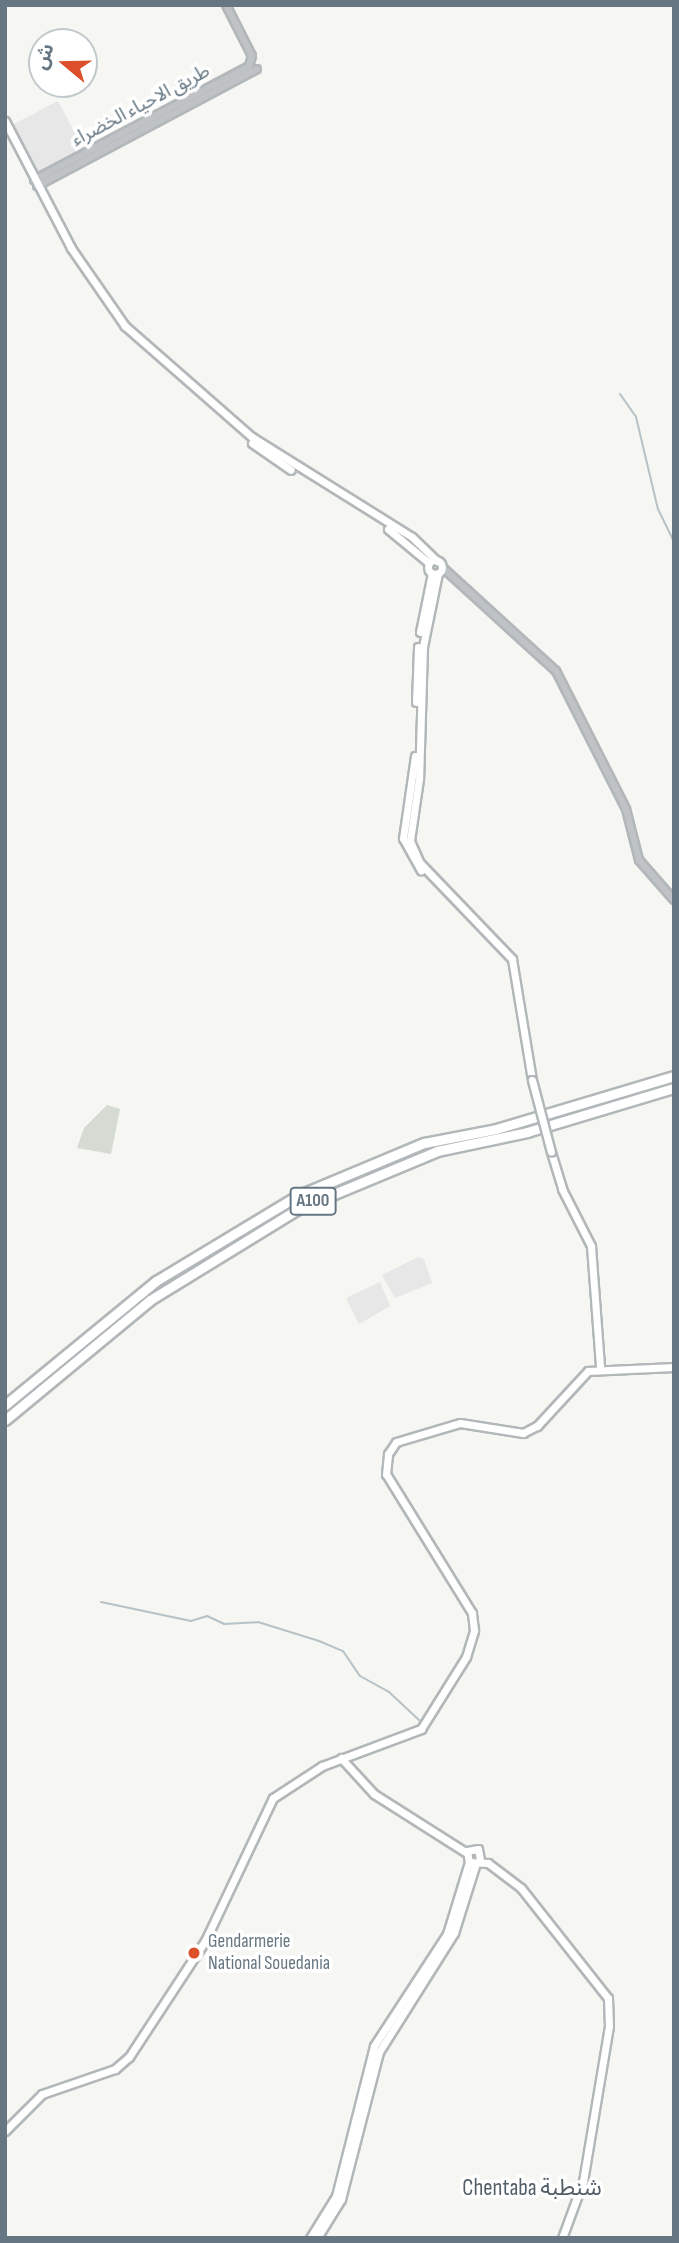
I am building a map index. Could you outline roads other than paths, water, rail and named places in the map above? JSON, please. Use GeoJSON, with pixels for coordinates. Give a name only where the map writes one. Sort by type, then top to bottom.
{"type":"FeatureCollection","features":[{"type":"Feature","properties":{"kind":"highway","name":"A100"},"geometry":{"type":"LineString","coordinates":[[5,1405],[156,1281],[297,1196],[424,1143],[496,1129],[674,1076]]}},
{"type":"Feature","properties":{"kind":"highway","name":"A100"},"geometry":{"type":"LineString","coordinates":[[5,1420],[179,1279],[319,1199],[437,1151],[527,1132],[674,1088]]}},
{"type":"Feature","properties":{"kind":"main road"},"geometry":{"type":"LineString","coordinates":[[5,121],[35,183],[85,272],[130,331],[252,436],[412,537],[436,567]]}},
{"type":"Feature","properties":{"kind":"main road"},"geometry":{"type":"LineString","coordinates":[[5,131],[63,243],[122,329],[258,447],[410,542],[436,567]]}},
{"type":"Feature","properties":{"kind":"main road"},"geometry":{"type":"LineString","coordinates":[[436,567],[417,653],[415,762],[403,842],[412,861],[514,970],[531,1080],[551,1152],[562,1189],[592,1246],[600,1367]]}},
{"type":"Feature","properties":{"kind":"main road"},"geometry":{"type":"LineString","coordinates":[[5,2131],[42,2094],[115,2069],[129,2057],[205,1941],[273,1798],[341,1758],[421,1729],[473,1637],[465,1598],[386,1474],[391,1449],[404,1437],[446,1424],[481,1425],[515,1435],[531,1431],[580,1376],[600,1367],[674,1367]]}},
{"type":"Feature","properties":{"kind":"main road"},"geometry":{"type":"LineString","coordinates":[[341,1758],[373,1794],[521,1888],[608,1998],[609,2026],[583,2181],[562,2238]]}},
{"type":"Feature","properties":{"kind":"main road"},"geometry":{"type":"LineString","coordinates":[[317,2238],[341,2199],[379,2052],[453,1933],[478,1849],[467,1853]]}},
{"type":"Feature","properties":{"kind":"main road"},"geometry":{"type":"LineString","coordinates":[[310,2238],[338,2190],[374,2046],[447,1934],[475,1861]]}},
{"type":"Feature","properties":{"kind":"street","name":"طريق الاحياء الخضراء"},"geometry":{"type":"LineString","coordinates":[[148,123],[249,66],[251,54],[226,5]]}},
{"type":"Feature","properties":{"kind":"street"},"geometry":{"type":"LineString","coordinates":[[35,183],[257,69]]}},
{"type":"Feature","properties":{"kind":"street"},"geometry":{"type":"LineString","coordinates":[[436,567],[556,671],[626,809],[639,860],[674,900]]}},
{"type":"Feature","properties":{"kind":"waterway"},"geometry":{"type":"LineString","coordinates":[[620,394],[636,417],[658,509],[674,542]]}},
{"type":"Feature","properties":{"kind":"waterway"},"geometry":{"type":"LineString","coordinates":[[101,1602],[191,1621],[207,1616],[224,1624],[258,1622],[319,1641],[343,1651],[360,1676],[389,1692],[419,1720]]}},
{"type":"Feature","properties":{"kind":"place","name":"Gendarmerie National Souedania"},"geometry":{"type":"Point","coordinates":[194,1953]}},
{"type":"Feature","properties":{"kind":"district","name":"Chentaba شنطبة"},"geometry":{"type":"Point","coordinates":[532,2188]}}]}
